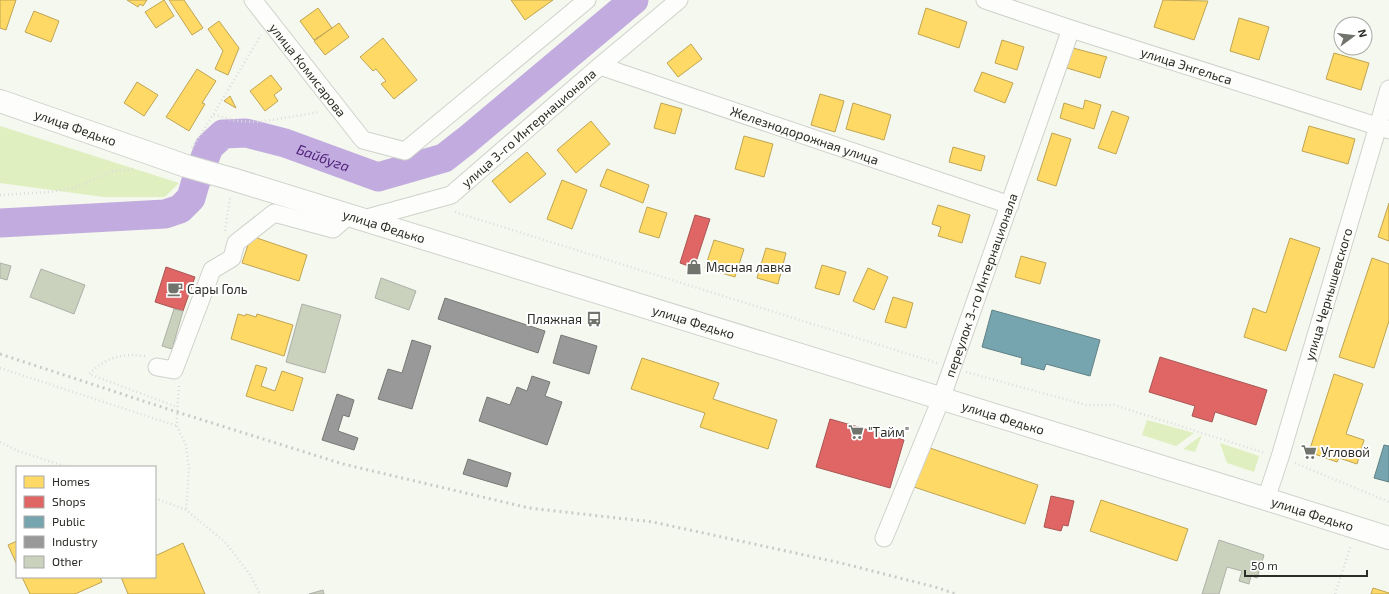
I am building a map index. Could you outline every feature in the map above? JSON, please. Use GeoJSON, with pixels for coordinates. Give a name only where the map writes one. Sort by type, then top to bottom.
{"type":"FeatureCollection","features":[{"type":"Feature","properties":{"kind":"main road","name":"улица Федько"},"geometry":{"type":"LineString","coordinates":[[0,101],[188,158],[219,176],[1389,538]]}},
{"type":"Feature","properties":{"kind":"street","name":"улица Комисарова"},"geometry":{"type":"LineString","coordinates":[[254,0],[363,140],[405,151],[587,0]]}},
{"type":"Feature","properties":{"kind":"street","name":"улица 3-го Интернационала"},"geometry":{"type":"LineString","coordinates":[[354,218],[451,195],[679,0]]}},
{"type":"Feature","properties":{"kind":"street","name":"улица Энгельса"},"geometry":{"type":"LineString","coordinates":[[985,0],[1384,129]]}},
{"type":"Feature","properties":{"kind":"street","name":"переулок 3-го Интернационала"},"geometry":{"type":"LineString","coordinates":[[884,538],[941,399],[1071,29]]}},
{"type":"Feature","properties":{"kind":"street","name":"Железнодорожная улица"},"geometry":{"type":"LineString","coordinates":[[600,66],[1010,205]]}},
{"type":"Feature","properties":{"kind":"street","name":"улица Чернышевского"},"geometry":{"type":"LineString","coordinates":[[1266,499],[1384,129],[1389,89]]}},
{"type":"Feature","properties":{"kind":"street"},"geometry":{"type":"LineString","coordinates":[[154,362],[174,370],[212,270],[232,258],[236,242],[274,213],[333,230],[354,218]]}},
{"type":"Feature","properties":{"kind":"path"},"geometry":{"type":"LineString","coordinates":[[188,158],[270,21]]}},
{"type":"Feature","properties":{"kind":"path"},"geometry":{"type":"LineString","coordinates":[[214,115],[236,120],[259,122],[339,109]]}},
{"type":"Feature","properties":{"kind":"path"},"geometry":{"type":"LineString","coordinates":[[0,194],[49,192],[75,188],[112,171]]}},
{"type":"Feature","properties":{"kind":"path"},"geometry":{"type":"LineString","coordinates":[[454,212],[952,368],[1086,405],[1114,405],[1280,457],[1389,502]]}},
{"type":"Feature","properties":{"kind":"path"},"geometry":{"type":"LineString","coordinates":[[154,362],[134,354],[115,356],[96,366],[89,374],[177,407]]}},
{"type":"Feature","properties":{"kind":"path"},"geometry":{"type":"LineString","coordinates":[[0,368],[177,426]]}},
{"type":"Feature","properties":{"kind":"path"},"geometry":{"type":"LineString","coordinates":[[0,442],[18,451],[64,466]]}},
{"type":"Feature","properties":{"kind":"path"},"geometry":{"type":"LineString","coordinates":[[156,498],[186,510],[225,542],[251,576],[260,594]]}},
{"type":"Feature","properties":{"kind":"path"},"geometry":{"type":"LineString","coordinates":[[1335,594],[1356,528]]}},
{"type":"Feature","properties":{"kind":"green space"},"geometry":{"type":"Polygon","coordinates":[[[0,126],[179,183],[165,197],[104,197],[0,183],[0,126]]]}},
{"type":"Feature","properties":{"kind":"green space"},"geometry":{"type":"Polygon","coordinates":[[[1147,420],[1194,433],[1176,446],[1142,435],[1147,420]]]}},
{"type":"Feature","properties":{"kind":"green space"},"geometry":{"type":"Polygon","coordinates":[[[1202,435],[1195,452],[1183,449],[1202,435]]]}},
{"type":"Feature","properties":{"kind":"green space"},"geometry":{"type":"Polygon","coordinates":[[[1220,443],[1259,456],[1254,472],[1227,463],[1220,443]]]}},
{"type":"Feature","properties":{"kind":"building: Homes"},"geometry":{"type":"Polygon","coordinates":[[[0,0],[16,0],[6,30],[0,28],[0,0]]]}},
{"type":"Feature","properties":{"kind":"building: Homes"},"geometry":{"type":"Polygon","coordinates":[[[127,0],[147,0],[143,6],[140,4],[138,7],[127,0]]]}},
{"type":"Feature","properties":{"kind":"building: Homes"},"geometry":{"type":"Polygon","coordinates":[[[164,0],[174,16],[156,28],[145,12],[164,0]]]}},
{"type":"Feature","properties":{"kind":"building: Homes"},"geometry":{"type":"Polygon","coordinates":[[[169,0],[184,0],[203,28],[192,35],[169,0]]]}},
{"type":"Feature","properties":{"kind":"building: Homes"},"geometry":{"type":"Polygon","coordinates":[[[511,0],[553,0],[525,20],[511,0]]]}},
{"type":"Feature","properties":{"kind":"building: Homes"},"geometry":{"type":"Polygon","coordinates":[[[1163,0],[1208,1],[1194,40],[1154,27],[1163,0]]]}},
{"type":"Feature","properties":{"kind":"building: Homes"},"geometry":{"type":"Polygon","coordinates":[[[318,8],[332,28],[314,40],[300,21],[318,8]]]}},
{"type":"Feature","properties":{"kind":"building: Homes"},"geometry":{"type":"Polygon","coordinates":[[[926,8],[967,22],[959,48],[918,34],[926,8]]]}},
{"type":"Feature","properties":{"kind":"building: Homes"},"geometry":{"type":"Polygon","coordinates":[[[34,11],[59,21],[51,42],[25,32],[34,11]]]}},
{"type":"Feature","properties":{"kind":"building: Homes"},"geometry":{"type":"Polygon","coordinates":[[[1239,18],[1269,27],[1259,60],[1230,51],[1239,18]]]}},
{"type":"Feature","properties":{"kind":"building: Homes"},"geometry":{"type":"Polygon","coordinates":[[[219,21],[239,48],[228,75],[215,69],[223,51],[208,29],[219,21]]]}},
{"type":"Feature","properties":{"kind":"building: Homes"},"geometry":{"type":"Polygon","coordinates":[[[339,23],[349,37],[325,55],[314,41],[339,23]]]}},
{"type":"Feature","properties":{"kind":"building: Homes"},"geometry":{"type":"Polygon","coordinates":[[[383,38],[417,80],[394,99],[381,84],[386,81],[376,69],[373,71],[360,57],[383,38]]]}},
{"type":"Feature","properties":{"kind":"building: Homes"},"geometry":{"type":"Polygon","coordinates":[[[1002,40],[1024,47],[1017,70],[995,63],[1002,40]]]}},
{"type":"Feature","properties":{"kind":"building: Homes"},"geometry":{"type":"Polygon","coordinates":[[[691,44],[702,59],[678,77],[667,63],[691,44]]]}},
{"type":"Feature","properties":{"kind":"building: Homes"},"geometry":{"type":"Polygon","coordinates":[[[1073,48],[1107,57],[1100,78],[1067,68],[1073,48]]]}},
{"type":"Feature","properties":{"kind":"building: Homes"},"geometry":{"type":"Polygon","coordinates":[[[1333,56],[1344,56],[1369,63],[1361,90],[1326,79],[1333,56]]]}},
{"type":"Feature","properties":{"kind":"building: Homes"},"geometry":{"type":"Polygon","coordinates":[[[197,69],[216,81],[202,103],[205,104],[189,131],[166,117],[197,69]]]}},
{"type":"Feature","properties":{"kind":"building: Homes"},"geometry":{"type":"Polygon","coordinates":[[[982,72],[1013,83],[1005,103],[974,91],[982,72]]]}},
{"type":"Feature","properties":{"kind":"building: Homes"},"geometry":{"type":"Polygon","coordinates":[[[271,75],[282,89],[274,95],[278,101],[265,111],[250,91],[271,75]]]}},
{"type":"Feature","properties":{"kind":"building: Homes"},"geometry":{"type":"Polygon","coordinates":[[[137,82],[158,95],[144,116],[124,103],[137,82]]]}},
{"type":"Feature","properties":{"kind":"building: Homes"},"geometry":{"type":"Polygon","coordinates":[[[820,94],[844,101],[835,132],[811,125],[820,94]]]}},
{"type":"Feature","properties":{"kind":"building: Homes"},"geometry":{"type":"Polygon","coordinates":[[[230,96],[236,108],[224,101],[230,96]]]}},
{"type":"Feature","properties":{"kind":"building: Homes"},"geometry":{"type":"Polygon","coordinates":[[[1085,100],[1101,105],[1094,129],[1060,118],[1064,103],[1083,109],[1085,100]]]}},
{"type":"Feature","properties":{"kind":"building: Homes"},"geometry":{"type":"Polygon","coordinates":[[[661,103],[682,109],[675,134],[654,128],[661,103]]]}},
{"type":"Feature","properties":{"kind":"building: Homes"},"geometry":{"type":"Polygon","coordinates":[[[853,103],[891,115],[884,140],[846,129],[853,103]]]}},
{"type":"Feature","properties":{"kind":"building: Homes"},"geometry":{"type":"Polygon","coordinates":[[[1112,111],[1129,117],[1116,154],[1098,148],[1112,111]]]}},
{"type":"Feature","properties":{"kind":"building: Homes"},"geometry":{"type":"Polygon","coordinates":[[[591,121],[610,144],[576,173],[557,150],[591,121]]]}},
{"type":"Feature","properties":{"kind":"building: Homes"},"geometry":{"type":"Polygon","coordinates":[[[1309,126],[1355,139],[1348,164],[1302,151],[1309,126]]]}},
{"type":"Feature","properties":{"kind":"building: Homes"},"geometry":{"type":"Polygon","coordinates":[[[1052,133],[1071,139],[1056,186],[1037,180],[1052,133]]]}},
{"type":"Feature","properties":{"kind":"building: Homes"},"geometry":{"type":"Polygon","coordinates":[[[744,136],[773,144],[764,177],[735,169],[744,136]]]}},
{"type":"Feature","properties":{"kind":"building: Homes"},"geometry":{"type":"Polygon","coordinates":[[[953,147],[985,156],[981,171],[949,162],[953,147]]]}},
{"type":"Feature","properties":{"kind":"building: Homes"},"geometry":{"type":"Polygon","coordinates":[[[527,152],[546,174],[510,203],[492,181],[527,152]]]}},
{"type":"Feature","properties":{"kind":"building: Homes"},"geometry":{"type":"Polygon","coordinates":[[[607,169],[649,185],[643,203],[600,186],[607,169]]]}},
{"type":"Feature","properties":{"kind":"building: Homes"},"geometry":{"type":"Polygon","coordinates":[[[562,180],[587,190],[572,229],[547,219],[562,180]]]}},
{"type":"Feature","properties":{"kind":"building: Homes"},"geometry":{"type":"Polygon","coordinates":[[[1389,203],[1389,241],[1378,237],[1389,203]]]}},
{"type":"Feature","properties":{"kind":"building: Homes"},"geometry":{"type":"Polygon","coordinates":[[[938,205],[970,215],[962,243],[938,236],[941,227],[932,224],[938,205]]]}},
{"type":"Feature","properties":{"kind":"building: Homes"},"geometry":{"type":"Polygon","coordinates":[[[647,207],[667,213],[659,238],[639,232],[647,207]]]}},
{"type":"Feature","properties":{"kind":"building: Homes"},"geometry":{"type":"Polygon","coordinates":[[[251,236],[307,255],[299,281],[242,263],[251,236]]]}},
{"type":"Feature","properties":{"kind":"building: Homes"},"geometry":{"type":"Polygon","coordinates":[[[1290,238],[1320,248],[1286,351],[1244,337],[1253,308],[1266,313],[1290,238]]]}},
{"type":"Feature","properties":{"kind":"building: Homes"},"geometry":{"type":"Polygon","coordinates":[[[714,240],[744,249],[735,277],[705,268],[714,240]]]}},
{"type":"Feature","properties":{"kind":"building: Homes"},"geometry":{"type":"Polygon","coordinates":[[[766,248],[786,253],[778,284],[757,278],[766,248]]]}},
{"type":"Feature","properties":{"kind":"building: Homes"},"geometry":{"type":"Polygon","coordinates":[[[1021,256],[1046,263],[1040,284],[1015,277],[1021,256]]]}},
{"type":"Feature","properties":{"kind":"building: Homes"},"geometry":{"type":"Polygon","coordinates":[[[1372,258],[1389,264],[1389,321],[1374,368],[1339,357],[1372,258]]]}},
{"type":"Feature","properties":{"kind":"building: Homes"},"geometry":{"type":"Polygon","coordinates":[[[822,265],[846,272],[839,295],[815,288],[822,265]]]}},
{"type":"Feature","properties":{"kind":"building: Homes"},"geometry":{"type":"Polygon","coordinates":[[[868,268],[888,277],[874,310],[853,301],[868,268]]]}},
{"type":"Feature","properties":{"kind":"building: Homes"},"geometry":{"type":"Polygon","coordinates":[[[893,297],[913,303],[906,328],[885,322],[893,297]]]}},
{"type":"Feature","properties":{"kind":"building: Homes"},"geometry":{"type":"Polygon","coordinates":[[[238,314],[245,316],[246,314],[256,317],[257,314],[293,325],[284,356],[231,339],[238,314]]]}},
{"type":"Feature","properties":{"kind":"building: Homes"},"geometry":{"type":"Polygon","coordinates":[[[642,358],[719,383],[713,399],[777,420],[768,449],[700,427],[705,413],[631,389],[642,358]]]}},
{"type":"Feature","properties":{"kind":"building: Homes"},"geometry":{"type":"Polygon","coordinates":[[[256,365],[267,368],[261,386],[275,391],[282,371],[303,378],[293,411],[246,396],[256,365]]]}},
{"type":"Feature","properties":{"kind":"building: Homes"},"geometry":{"type":"Polygon","coordinates":[[[1334,374],[1363,384],[1346,434],[1364,440],[1357,464],[1339,458],[1337,462],[1309,452],[1334,374]]]}},
{"type":"Feature","properties":{"kind":"building: Homes"},"geometry":{"type":"Polygon","coordinates":[[[924,446],[1038,485],[1025,524],[911,486],[924,446]]]}},
{"type":"Feature","properties":{"kind":"building: Homes"},"geometry":{"type":"Polygon","coordinates":[[[1101,500],[1188,529],[1177,561],[1090,531],[1101,500]]]}},
{"type":"Feature","properties":{"kind":"building: Homes"},"geometry":{"type":"Polygon","coordinates":[[[16,541],[16,563],[8,545],[16,541]]]}},
{"type":"Feature","properties":{"kind":"building: Homes"},"geometry":{"type":"Polygon","coordinates":[[[183,543],[205,594],[128,594],[121,578],[156,578],[156,556],[183,543]]]}},
{"type":"Feature","properties":{"kind":"building: Homes"},"geometry":{"type":"Polygon","coordinates":[[[22,578],[100,578],[102,582],[75,594],[30,594],[22,578]]]}},
{"type":"Feature","properties":{"kind":"building: Homes"},"geometry":{"type":"Polygon","coordinates":[[[1373,588],[1389,593],[1389,594],[1371,594],[1373,588]]]}},
{"type":"Feature","properties":{"kind":"building: Shops"},"geometry":{"type":"Polygon","coordinates":[[[695,215],[710,219],[694,268],[680,263],[695,215]]]}},
{"type":"Feature","properties":{"kind":"building: Shops","name":"Сары Голь"},"geometry":{"type":"Polygon","coordinates":[[[166,267],[195,277],[183,311],[155,302],[166,267]]]}},
{"type":"Feature","properties":{"kind":"building: Shops"},"geometry":{"type":"Polygon","coordinates":[[[1160,357],[1267,390],[1256,425],[1215,412],[1212,422],[1192,416],[1195,406],[1149,392],[1160,357]]]}},
{"type":"Feature","properties":{"kind":"building: Shops"},"geometry":{"type":"Polygon","coordinates":[[[830,419],[904,440],[890,488],[816,467],[830,419]]]}},
{"type":"Feature","properties":{"kind":"building: Shops"},"geometry":{"type":"Polygon","coordinates":[[[1051,496],[1074,501],[1068,526],[1063,525],[1061,531],[1044,527],[1051,496]]]}},
{"type":"Feature","properties":{"kind":"building: Public"},"geometry":{"type":"Polygon","coordinates":[[[992,310],[1100,340],[1090,376],[1046,364],[1044,370],[1021,364],[1022,358],[982,347],[992,310]]]}},
{"type":"Feature","properties":{"kind":"building: Public"},"geometry":{"type":"Polygon","coordinates":[[[1384,445],[1389,446],[1389,482],[1374,478],[1384,445]]]}},
{"type":"Feature","properties":{"kind":"building: Industry"},"geometry":{"type":"Polygon","coordinates":[[[445,298],[545,331],[538,353],[438,319],[445,298]]]}},
{"type":"Feature","properties":{"kind":"building: Industry"},"geometry":{"type":"Polygon","coordinates":[[[561,335],[597,346],[589,374],[553,363],[561,335]]]}},
{"type":"Feature","properties":{"kind":"building: Industry"},"geometry":{"type":"Polygon","coordinates":[[[412,340],[431,346],[412,409],[378,399],[388,369],[402,373],[412,340]]]}},
{"type":"Feature","properties":{"kind":"building: Industry"},"geometry":{"type":"Polygon","coordinates":[[[532,376],[550,382],[545,396],[562,402],[547,445],[479,421],[487,397],[510,405],[517,387],[527,391],[532,376]]]}},
{"type":"Feature","properties":{"kind":"building: Industry"},"geometry":{"type":"Polygon","coordinates":[[[337,394],[354,400],[349,417],[343,415],[338,431],[358,438],[354,450],[322,440],[337,394]]]}},
{"type":"Feature","properties":{"kind":"building: Industry"},"geometry":{"type":"Polygon","coordinates":[[[468,459],[511,473],[507,487],[463,474],[468,459]]]}},
{"type":"Feature","properties":{"kind":"building: Other"},"geometry":{"type":"Polygon","coordinates":[[[0,263],[11,266],[7,280],[0,278],[0,263]]]}},
{"type":"Feature","properties":{"kind":"building: Other"},"geometry":{"type":"Polygon","coordinates":[[[41,269],[85,285],[74,314],[30,297],[41,269]]]}},
{"type":"Feature","properties":{"kind":"building: Other"},"geometry":{"type":"Polygon","coordinates":[[[381,278],[416,291],[409,310],[375,298],[381,278]]]}},
{"type":"Feature","properties":{"kind":"building: Other"},"geometry":{"type":"Polygon","coordinates":[[[302,304],[341,315],[325,373],[286,362],[302,304]]]}},
{"type":"Feature","properties":{"kind":"building: Other"},"geometry":{"type":"Polygon","coordinates":[[[174,309],[183,311],[172,349],[162,346],[174,309]]]}},
{"type":"Feature","properties":{"kind":"building: Other"},"geometry":{"type":"Polygon","coordinates":[[[1219,540],[1264,555],[1257,578],[1251,576],[1249,584],[1239,581],[1242,571],[1227,567],[1219,594],[1202,594],[1219,540]]]}},
{"type":"Feature","properties":{"kind":"building: Other"},"geometry":{"type":"Polygon","coordinates":[[[323,590],[324,594],[309,594],[323,590]]]}},
{"type":"Feature","properties":{"kind":"waterway","name":"Байбуга"},"geometry":{"type":"LineString","coordinates":[[0,223],[165,214],[180,209],[191,198],[209,147],[223,134],[246,133],[285,143],[378,177],[444,158],[634,0]]}},
{"type":"Feature","properties":{"kind":"railway"},"geometry":{"type":"LineString","coordinates":[[0,354],[343,464],[529,508],[653,522],[841,563],[935,587],[956,594]]}},
{"type":"Feature","properties":{"kind":"place","name":"Мясная лавка"},"geometry":{"type":"Point","coordinates":[694,267]}},
{"type":"Feature","properties":{"kind":"place","name":"Сары Голь"},"geometry":{"type":"Point","coordinates":[175,289]}},
{"type":"Feature","properties":{"kind":"place","name":"Пляжная"},"geometry":{"type":"Point","coordinates":[594,319]}},
{"type":"Feature","properties":{"kind":"place","name":"\"Тайм\""},"geometry":{"type":"Point","coordinates":[856,432]}},
{"type":"Feature","properties":{"kind":"place","name":"Угловой"},"geometry":{"type":"Point","coordinates":[1309,452]}}]}
